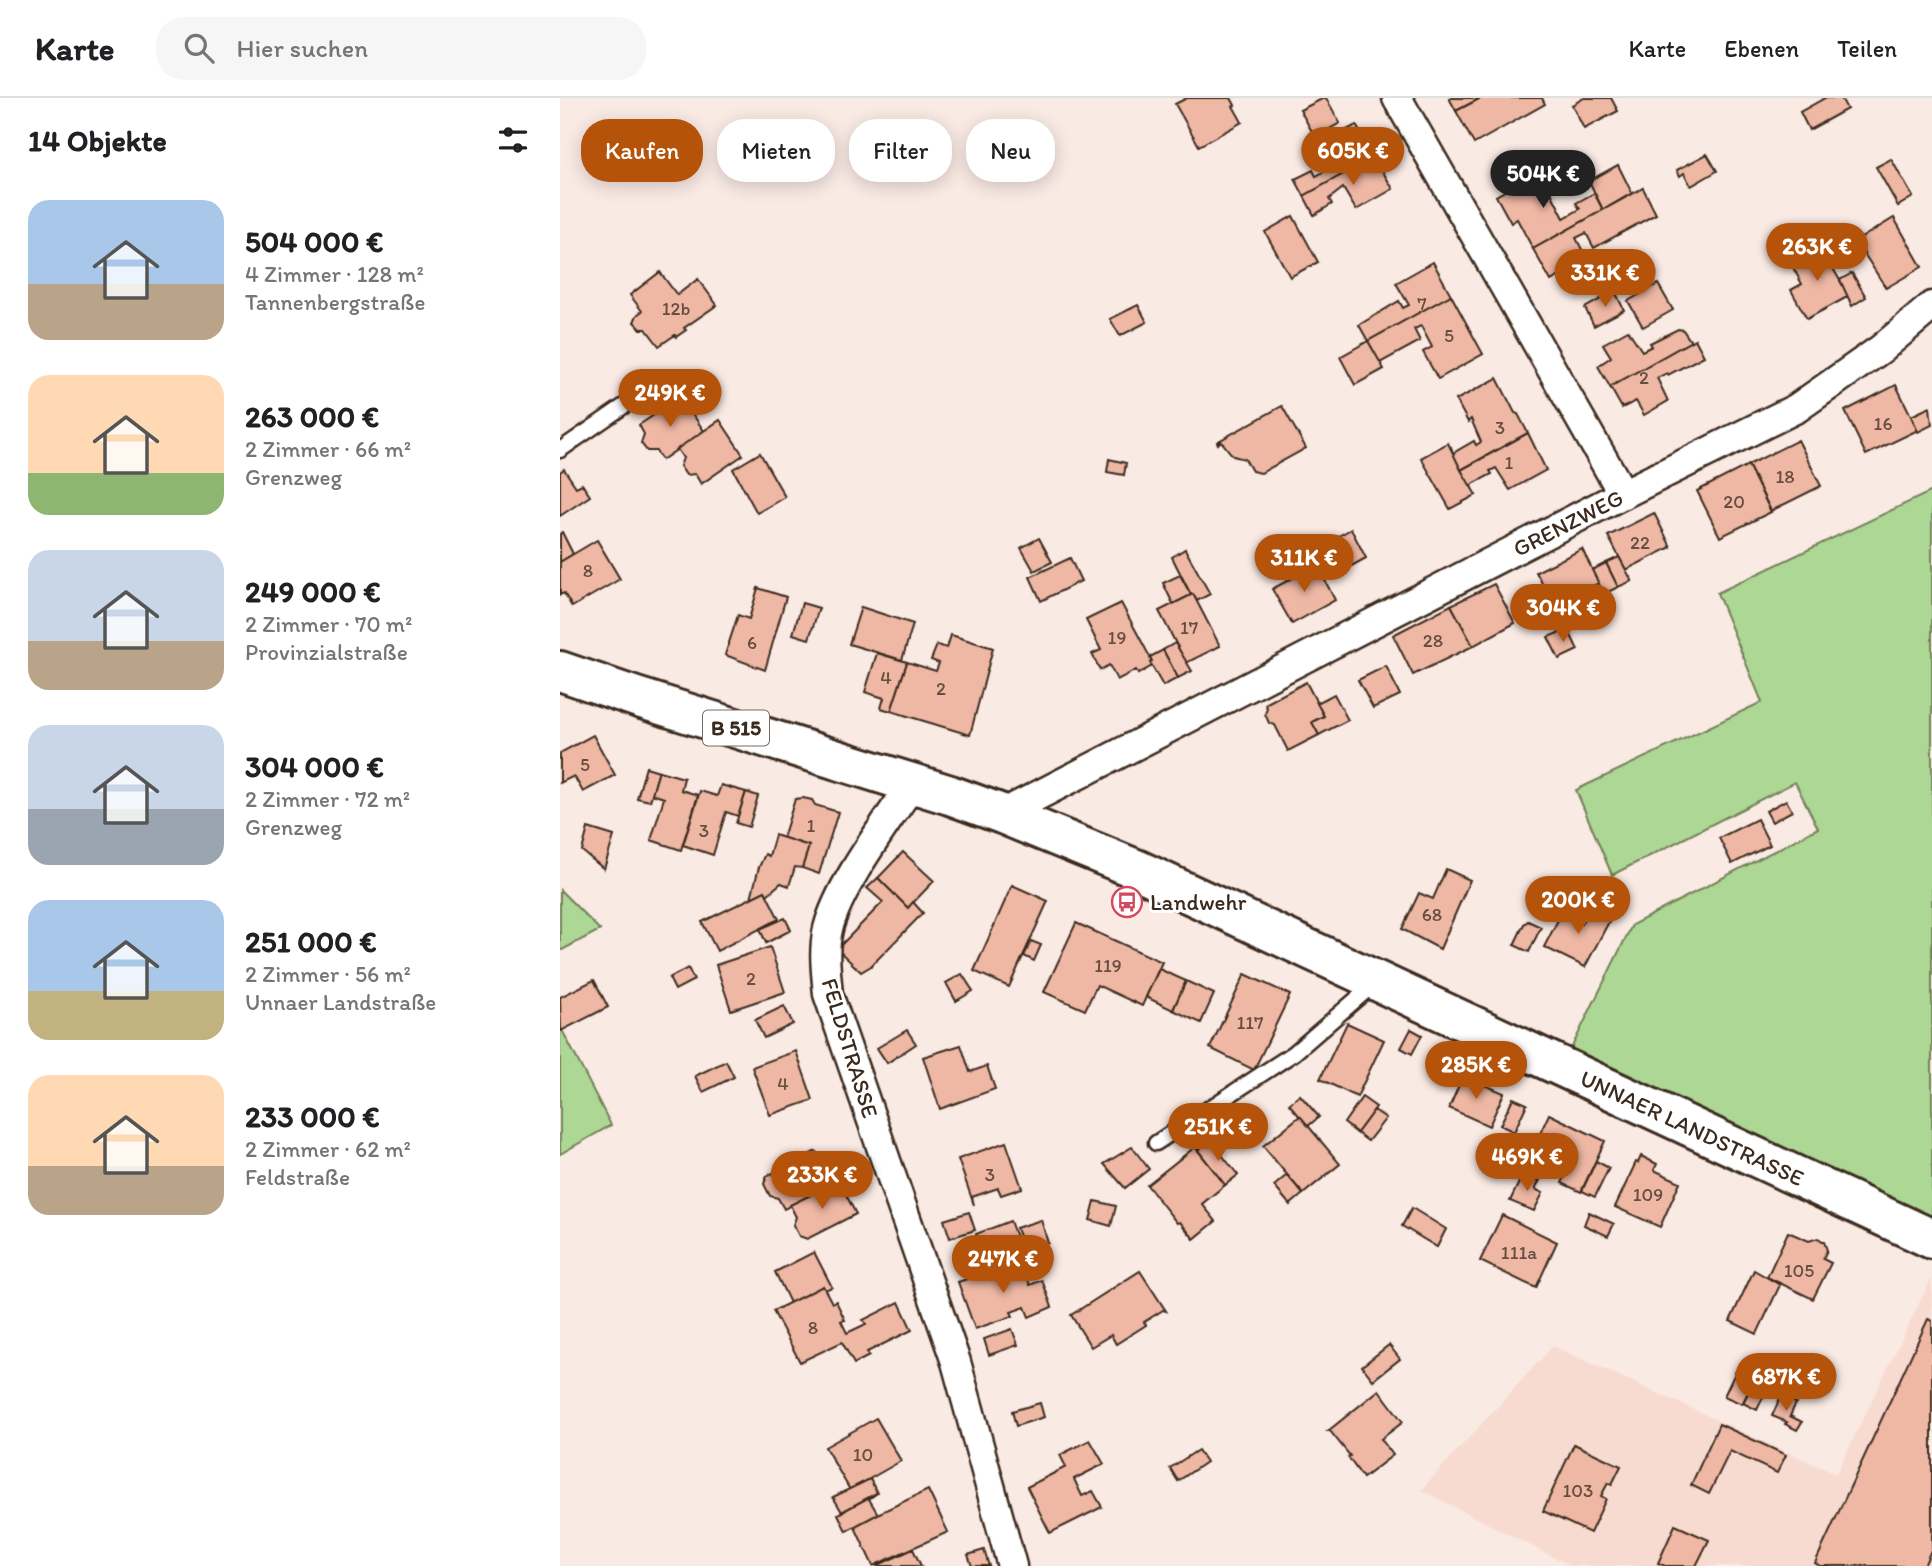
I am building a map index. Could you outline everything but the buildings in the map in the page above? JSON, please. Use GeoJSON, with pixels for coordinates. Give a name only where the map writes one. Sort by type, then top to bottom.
{"type":"FeatureCollection","features":[{"type":"Feature","properties":{"kind":"main road","name":"B 515"},"geometry":{"type":"LineString","coordinates":[[560,671],[912,784]]}},
{"type":"Feature","properties":{"kind":"main road","name":"UNNAER LANDSTRASSE"},"geometry":{"type":"LineString","coordinates":[[912,784],[1002,814],[1136,870],[1932,1240]]}},
{"type":"Feature","properties":{"kind":"street"},"geometry":{"type":"LineString","coordinates":[[1397,98],[1623,494]]}},
{"type":"Feature","properties":{"kind":"street","name":"GRENZWEG"},"geometry":{"type":"LineString","coordinates":[[1002,814],[1623,494],[1797,408],[1881,349],[1932,306]]}},
{"type":"Feature","properties":{"kind":"street","name":"FELDSTRASSE"},"geometry":{"type":"LineString","coordinates":[[912,784],[843,891],[829,929],[825,962],[828,994],[956,1362],[1012,1566]]}},
{"type":"Feature","properties":{"kind":"lane"},"geometry":{"type":"LineString","coordinates":[[560,450],[653,386]]}},
{"type":"Feature","properties":{"kind":"lane"},"geometry":{"type":"LineString","coordinates":[[1156,1143],[1294,1053],[1377,981]]}},
{"type":"Feature","properties":{"kind":"shaded area"},"geometry":{"type":"Polygon","coordinates":[[[1932,1277],[1932,1566],[1571,1566],[1421,1490],[1553,1346],[1836,1474],[1932,1277]]]}},
{"type":"Feature","properties":{"kind":"green space"},"geometry":{"type":"Polygon","coordinates":[[[1932,491],[1932,1239],[1562,1067],[1632,925],[1818,828],[1795,782],[1612,875],[1576,790],[1762,702],[1717,593],[1932,491]]]}},
{"type":"Feature","properties":{"kind":"green space"},"geometry":{"type":"Polygon","coordinates":[[[560,890],[600,930],[560,951],[560,890]]]}},
{"type":"Feature","properties":{"kind":"green space"},"geometry":{"type":"Polygon","coordinates":[[[560,1026],[611,1125],[560,1154],[560,1026]]]}},
{"type":"Feature","properties":{"kind":"place","name":"Landwehr"},"geometry":{"type":"Point","coordinates":[1127,902]}}]}
